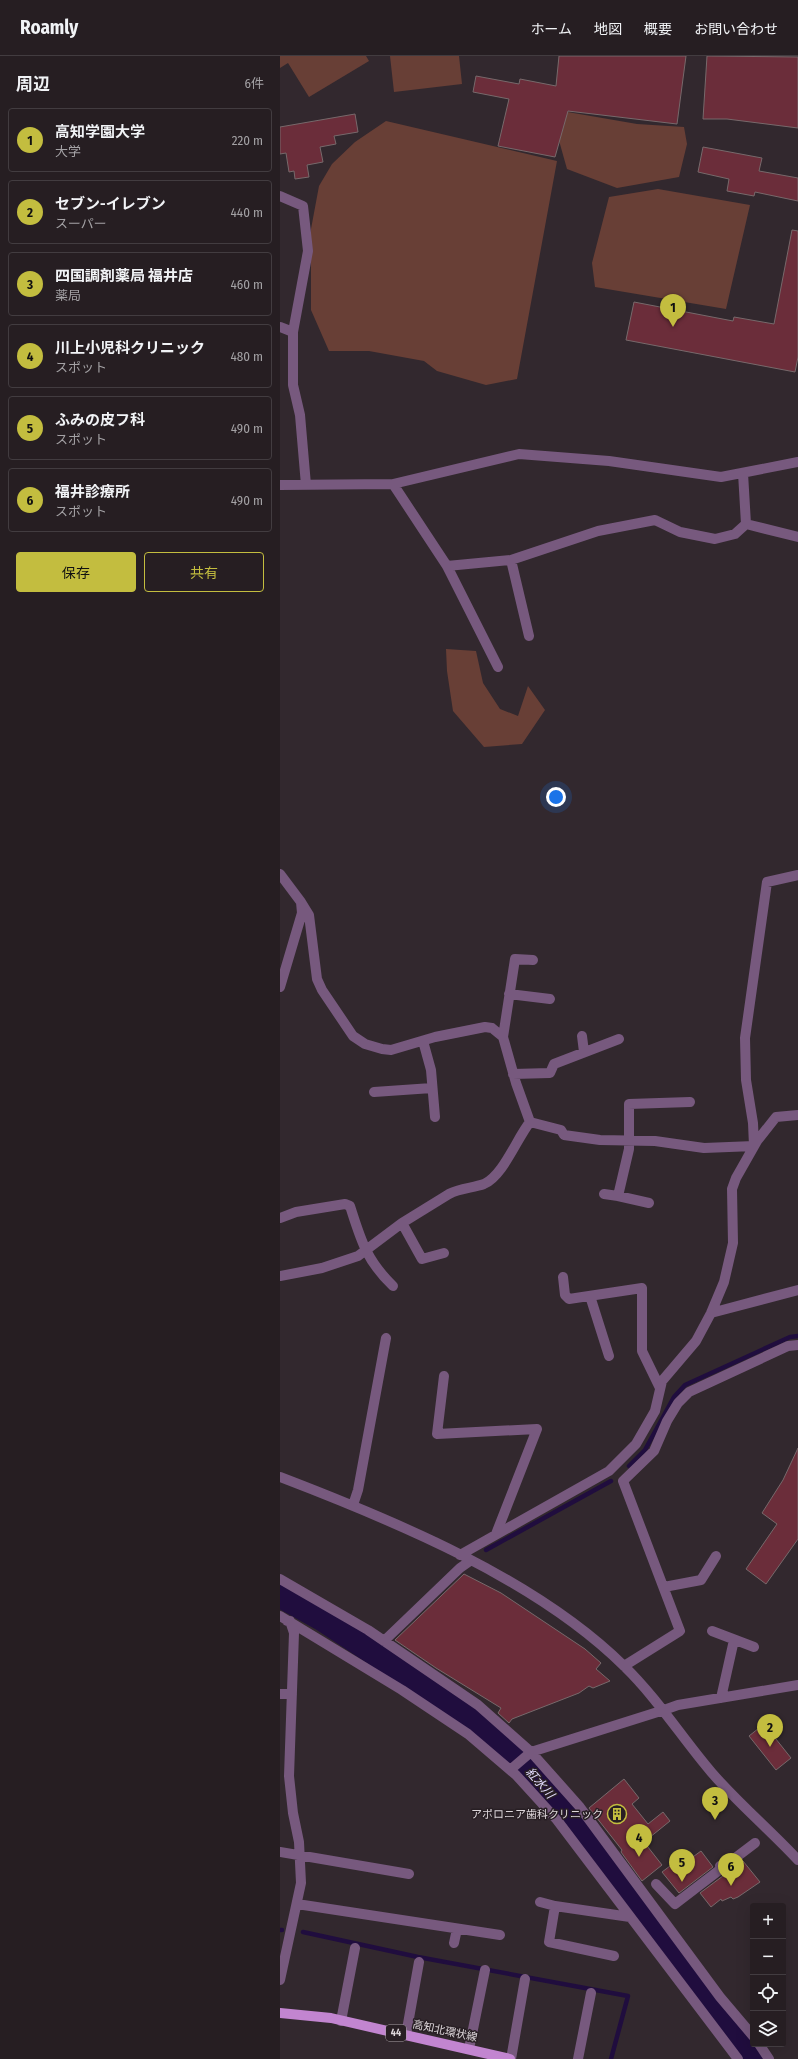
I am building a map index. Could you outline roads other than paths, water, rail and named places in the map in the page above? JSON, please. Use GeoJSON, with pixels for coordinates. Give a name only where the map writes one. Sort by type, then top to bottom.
{"type":"FeatureCollection","features":[{"type":"Feature","properties":{"kind":"main road","name":"高知北環状線"},"geometry":{"type":"LineString","coordinates":[[280,2013],[341,2020],[510,2059]]}},
{"type":"Feature","properties":{"kind":"street"},"geometry":{"type":"LineString","coordinates":[[280,196],[303,206],[308,251],[293,332],[293,385],[300,414],[306,486]]}},
{"type":"Feature","properties":{"kind":"street"},"geometry":{"type":"LineString","coordinates":[[280,327],[293,332]]}},
{"type":"Feature","properties":{"kind":"street"},"geometry":{"type":"LineString","coordinates":[[280,486],[393,484],[519,454],[609,461],[721,477],[798,462]]}},
{"type":"Feature","properties":{"kind":"street"},"geometry":{"type":"LineString","coordinates":[[447,566],[511,560],[598,531],[656,520],[680,532],[715,539],[736,534],[746,524],[743,473]]}},
{"type":"Feature","properties":{"kind":"street"},"geometry":{"type":"LineString","coordinates":[[393,484],[447,566],[498,668]]}},
{"type":"Feature","properties":{"kind":"street"},"geometry":{"type":"LineString","coordinates":[[746,524],[798,538]]}},
{"type":"Feature","properties":{"kind":"street"},"geometry":{"type":"LineString","coordinates":[[511,560],[529,636]]}},
{"type":"Feature","properties":{"kind":"street"},"geometry":{"type":"LineString","coordinates":[[280,874],[309,915],[317,979],[322,990],[353,1036],[365,1044],[391,1050],[485,1027],[492,1028],[503,1038]]}},
{"type":"Feature","properties":{"kind":"street"},"geometry":{"type":"LineString","coordinates":[[754,1146],[753,1123],[746,1080],[745,1038],[764,900],[767,882],[798,875]]}},
{"type":"Feature","properties":{"kind":"street"},"geometry":{"type":"LineString","coordinates":[[280,987],[286,963],[301,920],[301,902]]}},
{"type":"Feature","properties":{"kind":"street"},"geometry":{"type":"LineString","coordinates":[[530,1122],[513,1074],[503,1038],[514,959],[533,960]]}},
{"type":"Feature","properties":{"kind":"street"},"geometry":{"type":"LineString","coordinates":[[509,994],[550,1000]]}},
{"type":"Feature","properties":{"kind":"street"},"geometry":{"type":"LineString","coordinates":[[582,1036],[584,1052]]}},
{"type":"Feature","properties":{"kind":"street"},"geometry":{"type":"LineString","coordinates":[[513,1074],[550,1073],[554,1064],[619,1039]]}},
{"type":"Feature","properties":{"kind":"street"},"geometry":{"type":"LineString","coordinates":[[423,1041],[431,1070],[434,1117]]}},
{"type":"Feature","properties":{"kind":"street"},"geometry":{"type":"LineString","coordinates":[[374,1092],[432,1088]]}},
{"type":"Feature","properties":{"kind":"street"},"geometry":{"type":"LineString","coordinates":[[618,1196],[629,1140],[629,1104],[690,1102]]}},
{"type":"Feature","properties":{"kind":"street"},"geometry":{"type":"LineString","coordinates":[[460,1555],[609,1471],[636,1444],[656,1411],[662,1381],[696,1341],[724,1282],[733,1243],[732,1189],[736,1178],[754,1146],[776,1117],[798,1115]]}},
{"type":"Feature","properties":{"kind":"street"},"geometry":{"type":"LineString","coordinates":[[530,1122],[561,1130],[564,1135],[600,1140],[655,1141],[704,1148],[754,1146]]}},
{"type":"Feature","properties":{"kind":"street"},"geometry":{"type":"LineString","coordinates":[[280,1276],[322,1268],[358,1256],[402,1223],[448,1194],[456,1190],[485,1184],[496,1175],[530,1122]]}},
{"type":"Feature","properties":{"kind":"street"},"geometry":{"type":"LineString","coordinates":[[604,1194],[649,1203]]}},
{"type":"Feature","properties":{"kind":"street"},"geometry":{"type":"LineString","coordinates":[[280,1218],[296,1212],[345,1204],[350,1206],[365,1250],[380,1274],[393,1286]]}},
{"type":"Feature","properties":{"kind":"street"},"geometry":{"type":"LineString","coordinates":[[402,1223],[422,1259],[444,1253]]}},
{"type":"Feature","properties":{"kind":"street"},"geometry":{"type":"LineString","coordinates":[[563,1278],[565,1295],[569,1299],[642,1288],[642,1351],[660,1388]]}},
{"type":"Feature","properties":{"kind":"street"},"geometry":{"type":"LineString","coordinates":[[711,1312],[798,1290]]}},
{"type":"Feature","properties":{"kind":"street"},"geometry":{"type":"LineString","coordinates":[[590,1296],[609,1356]]}},
{"type":"Feature","properties":{"kind":"street"},"geometry":{"type":"LineString","coordinates":[[353,1505],[358,1490],[386,1338]]}},
{"type":"Feature","properties":{"kind":"street"},"geometry":{"type":"LineString","coordinates":[[624,1666],[680,1631],[623,1481],[654,1451],[667,1421],[678,1403],[689,1392],[788,1346],[798,1345]]}},
{"type":"Feature","properties":{"kind":"street"},"geometry":{"type":"LineString","coordinates":[[444,1376],[436,1434],[537,1429],[496,1534]]}},
{"type":"Feature","properties":{"kind":"street"},"geometry":{"type":"LineString","coordinates":[[280,1477],[353,1505],[460,1555],[544,1601],[587,1634],[624,1666],[664,1710],[711,1772],[736,1801],[798,1860]]}},
{"type":"Feature","properties":{"kind":"street"},"geometry":{"type":"LineString","coordinates":[[664,1587],[701,1580],[716,1556]]}},
{"type":"Feature","properties":{"kind":"street"},"geometry":{"type":"LineString","coordinates":[[384,1641],[460,1568],[470,1561]]}},
{"type":"Feature","properties":{"kind":"street"},"geometry":{"type":"LineString","coordinates":[[280,1579],[318,1600],[384,1641],[478,1705],[529,1753],[579,1806],[720,1997],[750,2032]]}},
{"type":"Feature","properties":{"kind":"street"},"geometry":{"type":"LineString","coordinates":[[280,1616],[294,1633],[292,1694],[284,1775],[300,1855],[301,1883],[282,1962],[280,1980]]}},
{"type":"Feature","properties":{"kind":"street"},"geometry":{"type":"LineString","coordinates":[[285,1621],[402,1690],[468,1734],[512,1768],[557,1820],[738,2059]]}},
{"type":"Feature","properties":{"kind":"street"},"geometry":{"type":"LineString","coordinates":[[712,1631],[754,1647]]}},
{"type":"Feature","properties":{"kind":"street"},"geometry":{"type":"LineString","coordinates":[[721,1698],[734,1640]]}},
{"type":"Feature","properties":{"kind":"street"},"geometry":{"type":"LineString","coordinates":[[512,1768],[529,1753],[664,1710],[721,1698],[798,1685]]}},
{"type":"Feature","properties":{"kind":"street"},"geometry":{"type":"LineString","coordinates":[[280,1694],[292,1694]]}},
{"type":"Feature","properties":{"kind":"street"},"geometry":{"type":"LineString","coordinates":[[656,1884],[674,1904],[721,1867],[755,1843]]}},
{"type":"Feature","properties":{"kind":"street"},"geometry":{"type":"LineString","coordinates":[[280,1852],[409,1874]]}},
{"type":"Feature","properties":{"kind":"street"},"geometry":{"type":"LineString","coordinates":[[540,1902],[555,1906],[630,1917]]}},
{"type":"Feature","properties":{"kind":"street"},"geometry":{"type":"LineString","coordinates":[[297,1904],[500,1936]]}},
{"type":"Feature","properties":{"kind":"street"},"geometry":{"type":"LineString","coordinates":[[555,1906],[549,1942],[614,1956]]}},
{"type":"Feature","properties":{"kind":"street"},"geometry":{"type":"LineString","coordinates":[[454,1943],[456,1929]]}},
{"type":"Feature","properties":{"kind":"street"},"geometry":{"type":"LineString","coordinates":[[341,2020],[355,1948]]}},
{"type":"Feature","properties":{"kind":"street"},"geometry":{"type":"LineString","coordinates":[[406,2035],[419,1962]]}},
{"type":"Feature","properties":{"kind":"street"},"geometry":{"type":"LineString","coordinates":[[469,2049],[485,1970]]}},
{"type":"Feature","properties":{"kind":"street"},"geometry":{"type":"LineString","coordinates":[[510,2059],[525,1979]]}},
{"type":"Feature","properties":{"kind":"street"},"geometry":{"type":"LineString","coordinates":[[578,2059],[591,1993]]}},
{"type":"Feature","properties":{"kind":"street"},"geometry":{"type":"LineString","coordinates":[[761,2047],[769,2059]]}},
{"type":"Feature","properties":{"kind":"waterway"},"geometry":{"type":"LineString","coordinates":[[629,1466],[645,1450],[674,1397],[685,1385],[790,1337],[798,1336]]}},
{"type":"Feature","properties":{"kind":"waterway"},"geometry":{"type":"LineString","coordinates":[[486,1550],[611,1481]]}},
{"type":"Feature","properties":{"kind":"waterway","name":"紅水川"},"geometry":{"type":"LineString","coordinates":[[280,1594],[323,1618],[461,1709],[525,1765],[575,1823],[751,2059]]}},
{"type":"Feature","properties":{"kind":"waterway"},"geometry":{"type":"LineString","coordinates":[[303,1932],[418,1957],[628,1996],[611,2059]]}},
{"type":"Feature","properties":{"kind":"place","name":"高知学園大学"},"geometry":{"type":"Point","coordinates":[673,327]}},
{"type":"Feature","properties":{"kind":"place","name":"セブン-イレブン"},"geometry":{"type":"Point","coordinates":[770,1747]}},
{"type":"Feature","properties":{"kind":"place","name":"アポロニア歯科クリニック"},"geometry":{"type":"Point","coordinates":[617,1814]}},
{"type":"Feature","properties":{"kind":"place","name":"四国調剤薬局 福井店"},"geometry":{"type":"Point","coordinates":[715,1820]}},
{"type":"Feature","properties":{"kind":"place","name":"川上小児科クリニック"},"geometry":{"type":"Point","coordinates":[639,1857]}},
{"type":"Feature","properties":{"kind":"place","name":"ふみの皮フ科"},"geometry":{"type":"Point","coordinates":[682,1882]}},
{"type":"Feature","properties":{"kind":"place","name":"福井診療所"},"geometry":{"type":"Point","coordinates":[731,1886]}}]}
